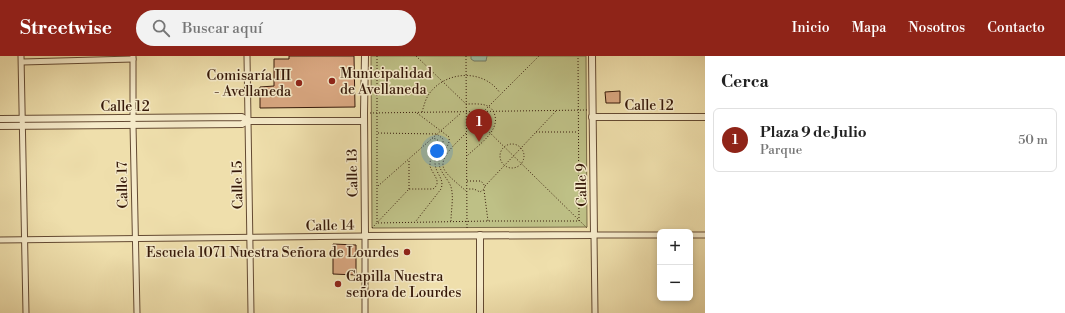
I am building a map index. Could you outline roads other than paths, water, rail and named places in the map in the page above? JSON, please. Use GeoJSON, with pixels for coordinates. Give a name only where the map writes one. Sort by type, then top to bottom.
{"type":"FeatureCollection","features":[{"type":"Feature","properties":{"kind":"street","name":"Calle 15"},"geometry":{"type":"LineString","coordinates":[[247,56],[251,313]]}},
{"type":"Feature","properties":{"kind":"street","name":"Calle 13"},"geometry":{"type":"LineString","coordinates":[[364,313],[365,56]]}},
{"type":"Feature","properties":{"kind":"street","name":"Calle 9"},"geometry":{"type":"LineString","coordinates":[[592,56],[595,313]]}},
{"type":"Feature","properties":{"kind":"street"},"geometry":{"type":"LineString","coordinates":[[26,313],[22,59],[133,58]]}},
{"type":"Feature","properties":{"kind":"street","name":"Calle 17"},"geometry":{"type":"LineString","coordinates":[[133,58],[137,313]]}},
{"type":"Feature","properties":{"kind":"street","name":"Calle 12"},"geometry":{"type":"LineString","coordinates":[[592,114],[705,117]]}},
{"type":"Feature","properties":{"kind":"street","name":"Calle 12"},"geometry":{"type":"LineString","coordinates":[[0,119],[242,117],[248,121]]}},
{"type":"Feature","properties":{"kind":"street","name":"Calle 12"},"geometry":{"type":"LineString","coordinates":[[0,126],[242,124],[248,121],[364,121]]}},
{"type":"Feature","properties":{"kind":"street"},"geometry":{"type":"LineString","coordinates":[[693,235],[705,234]]}},
{"type":"Feature","properties":{"kind":"street","name":"Calle 14"},"geometry":{"type":"LineString","coordinates":[[0,240],[467,235],[657,235]]}},
{"type":"Feature","properties":{"kind":"street"},"geometry":{"type":"LineString","coordinates":[[480,235],[480,313]]}},
{"type":"Feature","properties":{"kind":"place","name":"Municipalidad de Avellaneda"},"geometry":{"type":"Point","coordinates":[332,81]}},
{"type":"Feature","properties":{"kind":"place","name":"Comisaría III - Avellaneda"},"geometry":{"type":"Point","coordinates":[299,83]}},
{"type":"Feature","properties":{"kind":"place","name":"Plaza 9 de Julio"},"geometry":{"type":"Point","coordinates":[479,142]}},
{"type":"Feature","properties":{"kind":"place","name":"Escuela 1071 Nuestra Señora de Lourdes"},"geometry":{"type":"Point","coordinates":[407,252]}},
{"type":"Feature","properties":{"kind":"place","name":"Capilla Nuestra señora de Lourdes"},"geometry":{"type":"Point","coordinates":[338,284]}}]}
